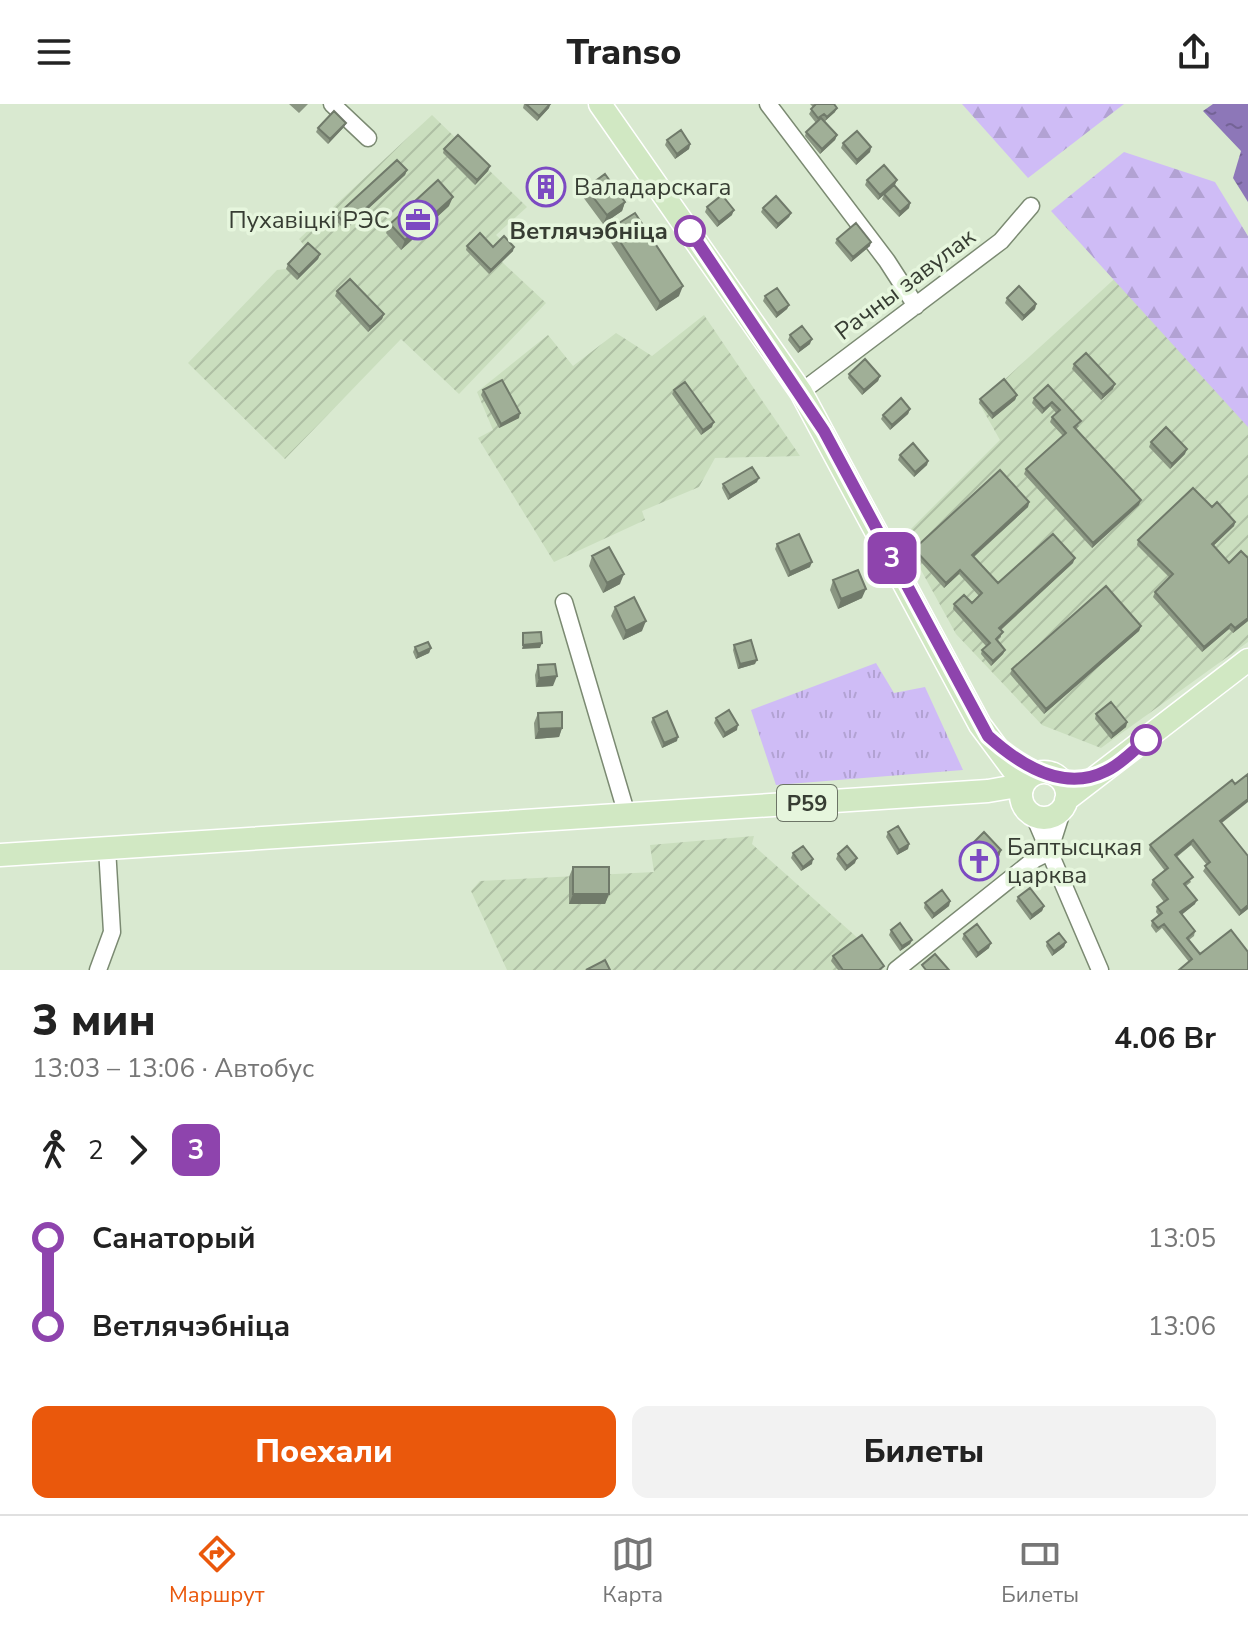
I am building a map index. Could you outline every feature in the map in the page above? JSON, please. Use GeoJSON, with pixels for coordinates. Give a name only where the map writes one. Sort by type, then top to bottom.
{"type":"FeatureCollection","features":[{"type":"Feature","properties":{"kind":"main road"},"geometry":{"type":"LineString","coordinates":[[600,104],[801,392],[988,736],[1015,760],[1051,817],[1248,660]]}},
{"type":"Feature","properties":{"kind":"main road"},"geometry":{"type":"LineString","coordinates":[[1033,789],[1106,771]]}},
{"type":"Feature","properties":{"kind":"main road"},"geometry":{"type":"LineString","coordinates":[[1033,789],[1066,787],[1065,803]]}},
{"type":"Feature","properties":{"kind":"main road","name":"Р59"},"geometry":{"type":"LineString","coordinates":[[0,855],[1033,789]]}},
{"type":"Feature","properties":{"kind":"street"},"geometry":{"type":"LineString","coordinates":[[332,104],[368,138]]}},
{"type":"Feature","properties":{"kind":"street"},"geometry":{"type":"LineString","coordinates":[[768,104],[887,261],[916,306]]}},
{"type":"Feature","properties":{"kind":"street","name":"Рачны завулак"},"geometry":{"type":"LineString","coordinates":[[801,392],[1001,241],[1031,206]]}},
{"type":"Feature","properties":{"kind":"street"},"geometry":{"type":"LineString","coordinates":[[564,602],[627,815]]}},
{"type":"Feature","properties":{"kind":"street"},"geometry":{"type":"LineString","coordinates":[[1033,789],[1049,852],[1100,970]]}},
{"type":"Feature","properties":{"kind":"street"},"geometry":{"type":"LineString","coordinates":[[896,970],[1035,859],[1049,852],[1065,803]]}},
{"type":"Feature","properties":{"kind":"street"},"geometry":{"type":"LineString","coordinates":[[98,970],[112,932],[107,848]]}},
{"type":"Feature","properties":{"kind":"shaded area"},"geometry":{"type":"Polygon","coordinates":[[[432,115],[527,207],[496,235],[513,251],[502,262],[546,303],[459,394],[401,339],[285,459],[188,363],[277,270],[286,269],[306,248],[299,239],[432,115]]]}},
{"type":"Feature","properties":{"kind":"shaded area"},"geometry":{"type":"Polygon","coordinates":[[[1123,271],[1248,425],[1248,642],[1101,748],[1042,725],[956,634],[903,537],[1000,440],[979,403],[1123,271]]]}},
{"type":"Feature","properties":{"kind":"shaded area"},"geometry":{"type":"Polygon","coordinates":[[[704,315],[800,456],[715,458],[699,487],[642,511],[645,520],[554,562],[478,438],[493,430],[477,392],[548,335],[573,366],[616,333],[652,356],[704,315]]]}},
{"type":"Feature","properties":{"kind":"shaded area"},"geometry":{"type":"Polygon","coordinates":[[[754,836],[752,844],[860,940],[882,970],[507,970],[471,891],[480,881],[654,872],[650,845],[754,836]]]}},
{"type":"Feature","properties":{"kind":"green space"},"geometry":{"type":"Polygon","coordinates":[[[962,104],[1124,104],[1028,178],[962,104]]]}},
{"type":"Feature","properties":{"kind":"green space"},"geometry":{"type":"Polygon","coordinates":[[[1124,152],[1215,182],[1248,236],[1248,427],[1051,211],[1124,152]]]}},
{"type":"Feature","properties":{"kind":"green space"},"geometry":{"type":"Polygon","coordinates":[[[876,663],[894,693],[925,687],[963,770],[776,785],[751,710],[876,663]]]}},
{"type":"Feature","properties":{"kind":"water"},"geometry":{"type":"Polygon","coordinates":[[[1213,104],[1248,104],[1248,202],[1233,178],[1241,151],[1203,111],[1213,104]]]}},
{"type":"Feature","properties":{"kind":"building"},"geometry":{"type":"Polygon","coordinates":[[[526,104],[550,104],[539,116],[526,104]]]}},
{"type":"Feature","properties":{"kind":"building"},"geometry":{"type":"Polygon","coordinates":[[[816,104],[834,104],[837,108],[827,117],[824,114],[818,118],[811,109],[816,104]]]}},
{"type":"Feature","properties":{"kind":"building"},"geometry":{"type":"Polygon","coordinates":[[[334,111],[346,123],[330,139],[318,128],[334,111]]]}},
{"type":"Feature","properties":{"kind":"building"},"geometry":{"type":"Polygon","coordinates":[[[821,118],[837,135],[822,149],[806,132],[821,118]]]}},
{"type":"Feature","properties":{"kind":"building"},"geometry":{"type":"Polygon","coordinates":[[[681,130],[690,144],[677,154],[667,140],[681,130]]]}},
{"type":"Feature","properties":{"kind":"building"},"geometry":{"type":"Polygon","coordinates":[[[857,131],[871,147],[857,160],[843,143],[857,131]]]}},
{"type":"Feature","properties":{"kind":"building"},"geometry":{"type":"Polygon","coordinates":[[[458,135],[490,166],[477,180],[444,149],[458,135]]]}},
{"type":"Feature","properties":{"kind":"building"},"geometry":{"type":"Polygon","coordinates":[[[397,160],[407,170],[347,226],[337,215],[397,160]]]}},
{"type":"Feature","properties":{"kind":"building"},"geometry":{"type":"Polygon","coordinates":[[[884,165],[897,180],[880,195],[867,180],[884,165]]]}},
{"type":"Feature","properties":{"kind":"building"},"geometry":{"type":"Polygon","coordinates":[[[548,172],[558,183],[547,193],[537,182],[548,172]]]}},
{"type":"Feature","properties":{"kind":"building"},"geometry":{"type":"Polygon","coordinates":[[[605,174],[625,202],[607,215],[586,188],[605,174]]]}},
{"type":"Feature","properties":{"kind":"building","name":"Пухавіцкі РЭС"},"geometry":{"type":"Polygon","coordinates":[[[438,180],[453,197],[405,240],[390,224],[438,180]]]}},
{"type":"Feature","properties":{"kind":"building"},"geometry":{"type":"Polygon","coordinates":[[[894,185],[910,203],[900,212],[884,194],[894,185]]]}},
{"type":"Feature","properties":{"kind":"building"},"geometry":{"type":"Polygon","coordinates":[[[722,195],[734,210],[719,222],[707,207],[722,195]]]}},
{"type":"Feature","properties":{"kind":"building"},"geometry":{"type":"Polygon","coordinates":[[[776,196],[791,213],[778,224],[763,208],[776,196]]]}},
{"type":"Feature","properties":{"kind":"building"},"geometry":{"type":"Polygon","coordinates":[[[635,213],[683,286],[660,302],[611,228],[635,213]]]}},
{"type":"Feature","properties":{"kind":"building"},"geometry":{"type":"Polygon","coordinates":[[[856,223],[871,242],[853,257],[837,239],[856,223]]]}},
{"type":"Feature","properties":{"kind":"building"},"geometry":{"type":"Polygon","coordinates":[[[480,233],[493,247],[504,236],[514,247],[491,270],[467,246],[480,233]]]}},
{"type":"Feature","properties":{"kind":"building"},"geometry":{"type":"Polygon","coordinates":[[[308,243],[320,254],[299,275],[288,264],[308,243]]]}},
{"type":"Feature","properties":{"kind":"building"},"geometry":{"type":"Polygon","coordinates":[[[350,279],[384,314],[370,327],[337,291],[350,279]]]}},
{"type":"Feature","properties":{"kind":"building"},"geometry":{"type":"Polygon","coordinates":[[[1019,286],[1036,304],[1024,316],[1007,298],[1019,286]]]}},
{"type":"Feature","properties":{"kind":"building"},"geometry":{"type":"Polygon","coordinates":[[[777,288],[789,305],[777,313],[765,296],[777,288]]]}},
{"type":"Feature","properties":{"kind":"building"},"geometry":{"type":"Polygon","coordinates":[[[802,326],[812,339],[800,348],[790,335],[802,326]]]}},
{"type":"Feature","properties":{"kind":"building"},"geometry":{"type":"Polygon","coordinates":[[[1086,353],[1115,384],[1103,395],[1074,364],[1086,353]]]}},
{"type":"Feature","properties":{"kind":"building"},"geometry":{"type":"Polygon","coordinates":[[[865,359],[880,376],[864,390],[849,374],[865,359]]]}},
{"type":"Feature","properties":{"kind":"building"},"geometry":{"type":"Polygon","coordinates":[[[1004,379],[1017,395],[993,414],[980,399],[1004,379]]]}},
{"type":"Feature","properties":{"kind":"building"},"geometry":{"type":"Polygon","coordinates":[[[502,380],[520,413],[501,424],[483,390],[502,380]]]}},
{"type":"Feature","properties":{"kind":"building"},"geometry":{"type":"Polygon","coordinates":[[[685,382],[714,422],[703,430],[674,390],[685,382]]]}},
{"type":"Feature","properties":{"kind":"building"},"geometry":{"type":"Polygon","coordinates":[[[1048,385],[1081,421],[1074,427],[1141,500],[1093,543],[1026,469],[1066,433],[1052,417],[1060,410],[1052,402],[1044,409],[1034,398],[1048,385]]]}},
{"type":"Feature","properties":{"kind":"building"},"geometry":{"type":"Polygon","coordinates":[[[901,398],[910,409],[892,425],[883,415],[901,398]]]}},
{"type":"Feature","properties":{"kind":"building"},"geometry":{"type":"Polygon","coordinates":[[[1166,427],[1187,449],[1172,464],[1151,442],[1166,427]]]}},
{"type":"Feature","properties":{"kind":"building"},"geometry":{"type":"Polygon","coordinates":[[[913,443],[928,461],[915,472],[900,455],[913,443]]]}},
{"type":"Feature","properties":{"kind":"building"},"geometry":{"type":"Polygon","coordinates":[[[752,467],[759,478],[730,495],[723,484],[752,467]]]}},
{"type":"Feature","properties":{"kind":"building"},"geometry":{"type":"Polygon","coordinates":[[[1000,470],[1029,502],[972,555],[998,583],[1053,534],[1075,558],[999,628],[1003,632],[996,639],[1005,650],[993,661],[982,650],[990,643],[954,604],[964,595],[972,603],[982,593],[960,570],[946,583],[914,549],[1000,470]]]}},
{"type":"Feature","properties":{"kind":"building"},"geometry":{"type":"Polygon","coordinates":[[[1193,488],[1212,507],[1217,502],[1235,522],[1212,544],[1229,563],[1241,551],[1248,558],[1248,618],[1235,628],[1231,624],[1204,647],[1155,592],[1173,574],[1138,540],[1193,488]]]}},
{"type":"Feature","properties":{"kind":"building"},"geometry":{"type":"Polygon","coordinates":[[[799,534],[812,562],[790,572],[777,544],[799,534]]]}},
{"type":"Feature","properties":{"kind":"building"},"geometry":{"type":"Polygon","coordinates":[[[609,547],[624,574],[607,583],[592,556],[609,547]]]}},
{"type":"Feature","properties":{"kind":"building"},"geometry":{"type":"Polygon","coordinates":[[[858,570],[866,589],[841,599],[833,580],[858,570]]]}},
{"type":"Feature","properties":{"kind":"building"},"geometry":{"type":"Polygon","coordinates":[[[1106,586],[1141,626],[1046,709],[1012,669],[1106,586]]]}},
{"type":"Feature","properties":{"kind":"building"},"geometry":{"type":"Polygon","coordinates":[[[634,597],[646,621],[626,631],[615,607],[634,597]]]}},
{"type":"Feature","properties":{"kind":"building"},"geometry":{"type":"Polygon","coordinates":[[[541,632],[542,643],[523,645],[523,633],[541,632]]]}},
{"type":"Feature","properties":{"kind":"building"},"geometry":{"type":"Polygon","coordinates":[[[751,640],[757,660],[740,664],[734,645],[751,640]]]}},
{"type":"Feature","properties":{"kind":"building"},"geometry":{"type":"Polygon","coordinates":[[[428,642],[431,648],[418,654],[415,647],[428,642]]]}},
{"type":"Feature","properties":{"kind":"building"},"geometry":{"type":"Polygon","coordinates":[[[555,664],[557,676],[539,678],[538,665],[555,664]]]}},
{"type":"Feature","properties":{"kind":"building"},"geometry":{"type":"Polygon","coordinates":[[[1111,702],[1127,722],[1113,734],[1096,714],[1111,702]]]}},
{"type":"Feature","properties":{"kind":"building"},"geometry":{"type":"Polygon","coordinates":[[[729,710],[738,725],[725,733],[716,718],[729,710]]]}},
{"type":"Feature","properties":{"kind":"building"},"geometry":{"type":"Polygon","coordinates":[[[667,711],[678,737],[664,743],[653,718],[667,711]]]}},
{"type":"Feature","properties":{"kind":"building"},"geometry":{"type":"Polygon","coordinates":[[[562,712],[562,728],[539,729],[538,713],[562,712]]]}},
{"type":"Feature","properties":{"kind":"building"},"geometry":{"type":"Polygon","coordinates":[[[1248,774],[1248,799],[1220,821],[1248,856],[1248,905],[1241,911],[1205,866],[1210,862],[1193,840],[1175,855],[1193,877],[1184,884],[1197,900],[1180,912],[1195,931],[1187,938],[1200,954],[1231,930],[1248,952],[1248,970],[1179,970],[1192,959],[1164,924],[1158,928],[1152,921],[1162,913],[1157,907],[1168,899],[1153,880],[1168,868],[1150,845],[1232,780],[1235,784],[1248,774]]]}},
{"type":"Feature","properties":{"kind":"building"},"geometry":{"type":"Polygon","coordinates":[[[898,826],[909,844],[899,850],[888,832],[898,826]]]}},
{"type":"Feature","properties":{"kind":"building"},"geometry":{"type":"Polygon","coordinates":[[[984,832],[1001,850],[981,870],[964,852],[984,832]]]}},
{"type":"Feature","properties":{"kind":"building"},"geometry":{"type":"Polygon","coordinates":[[[803,846],[813,859],[803,867],[793,853],[803,846]]]}},
{"type":"Feature","properties":{"kind":"building"},"geometry":{"type":"Polygon","coordinates":[[[847,846],[857,858],[847,866],[838,854],[847,846]]]}},
{"type":"Feature","properties":{"kind":"building"},"geometry":{"type":"Polygon","coordinates":[[[573,867],[609,867],[609,894],[573,894],[573,867]]]}},
{"type":"Feature","properties":{"kind":"building"},"geometry":{"type":"Polygon","coordinates":[[[1030,888],[1044,906],[1032,915],[1018,897],[1030,888]]]}},
{"type":"Feature","properties":{"kind":"building"},"geometry":{"type":"Polygon","coordinates":[[[942,890],[950,901],[934,914],[925,903],[942,890]]]}},
{"type":"Feature","properties":{"kind":"building"},"geometry":{"type":"Polygon","coordinates":[[[900,923],[912,940],[902,946],[891,930],[900,923]]]}},
{"type":"Feature","properties":{"kind":"building"},"geometry":{"type":"Polygon","coordinates":[[[977,924],[991,943],[978,953],[964,934],[977,924]]]}},
{"type":"Feature","properties":{"kind":"building"},"geometry":{"type":"Polygon","coordinates":[[[1059,933],[1066,942],[1054,951],[1047,942],[1059,933]]]}},
{"type":"Feature","properties":{"kind":"building"},"geometry":{"type":"Polygon","coordinates":[[[862,935],[884,966],[879,970],[843,970],[833,956],[862,935]]]}},
{"type":"Feature","properties":{"kind":"building"},"geometry":{"type":"Polygon","coordinates":[[[935,954],[949,970],[926,970],[922,965],[935,954]]]}},
{"type":"Feature","properties":{"kind":"building"},"geometry":{"type":"Polygon","coordinates":[[[605,960],[610,970],[586,970],[605,960]]]}},
{"type":"Feature","properties":{"kind":"bus line","name":"3"},"geometry":{"type":"LineString","coordinates":[[690,231],[801,392],[988,736],[1015,760],[1038,772],[1064,778],[1085,777],[1106,771],[1146,740]]}},
{"type":"Feature","properties":{"kind":"place","name":"Валадарскага"},"geometry":{"type":"Point","coordinates":[546,187]}},
{"type":"Feature","properties":{"kind":"place","name":"Пухавіцкі РЭС"},"geometry":{"type":"Point","coordinates":[418,220]}},
{"type":"Feature","properties":{"kind":"place","name":"Ветлячэбніца"},"geometry":{"type":"Point","coordinates":[690,231]}},
{"type":"Feature","properties":{"kind":"place","name":"Баптысцкая царква"},"geometry":{"type":"Point","coordinates":[979,861]}}]}
